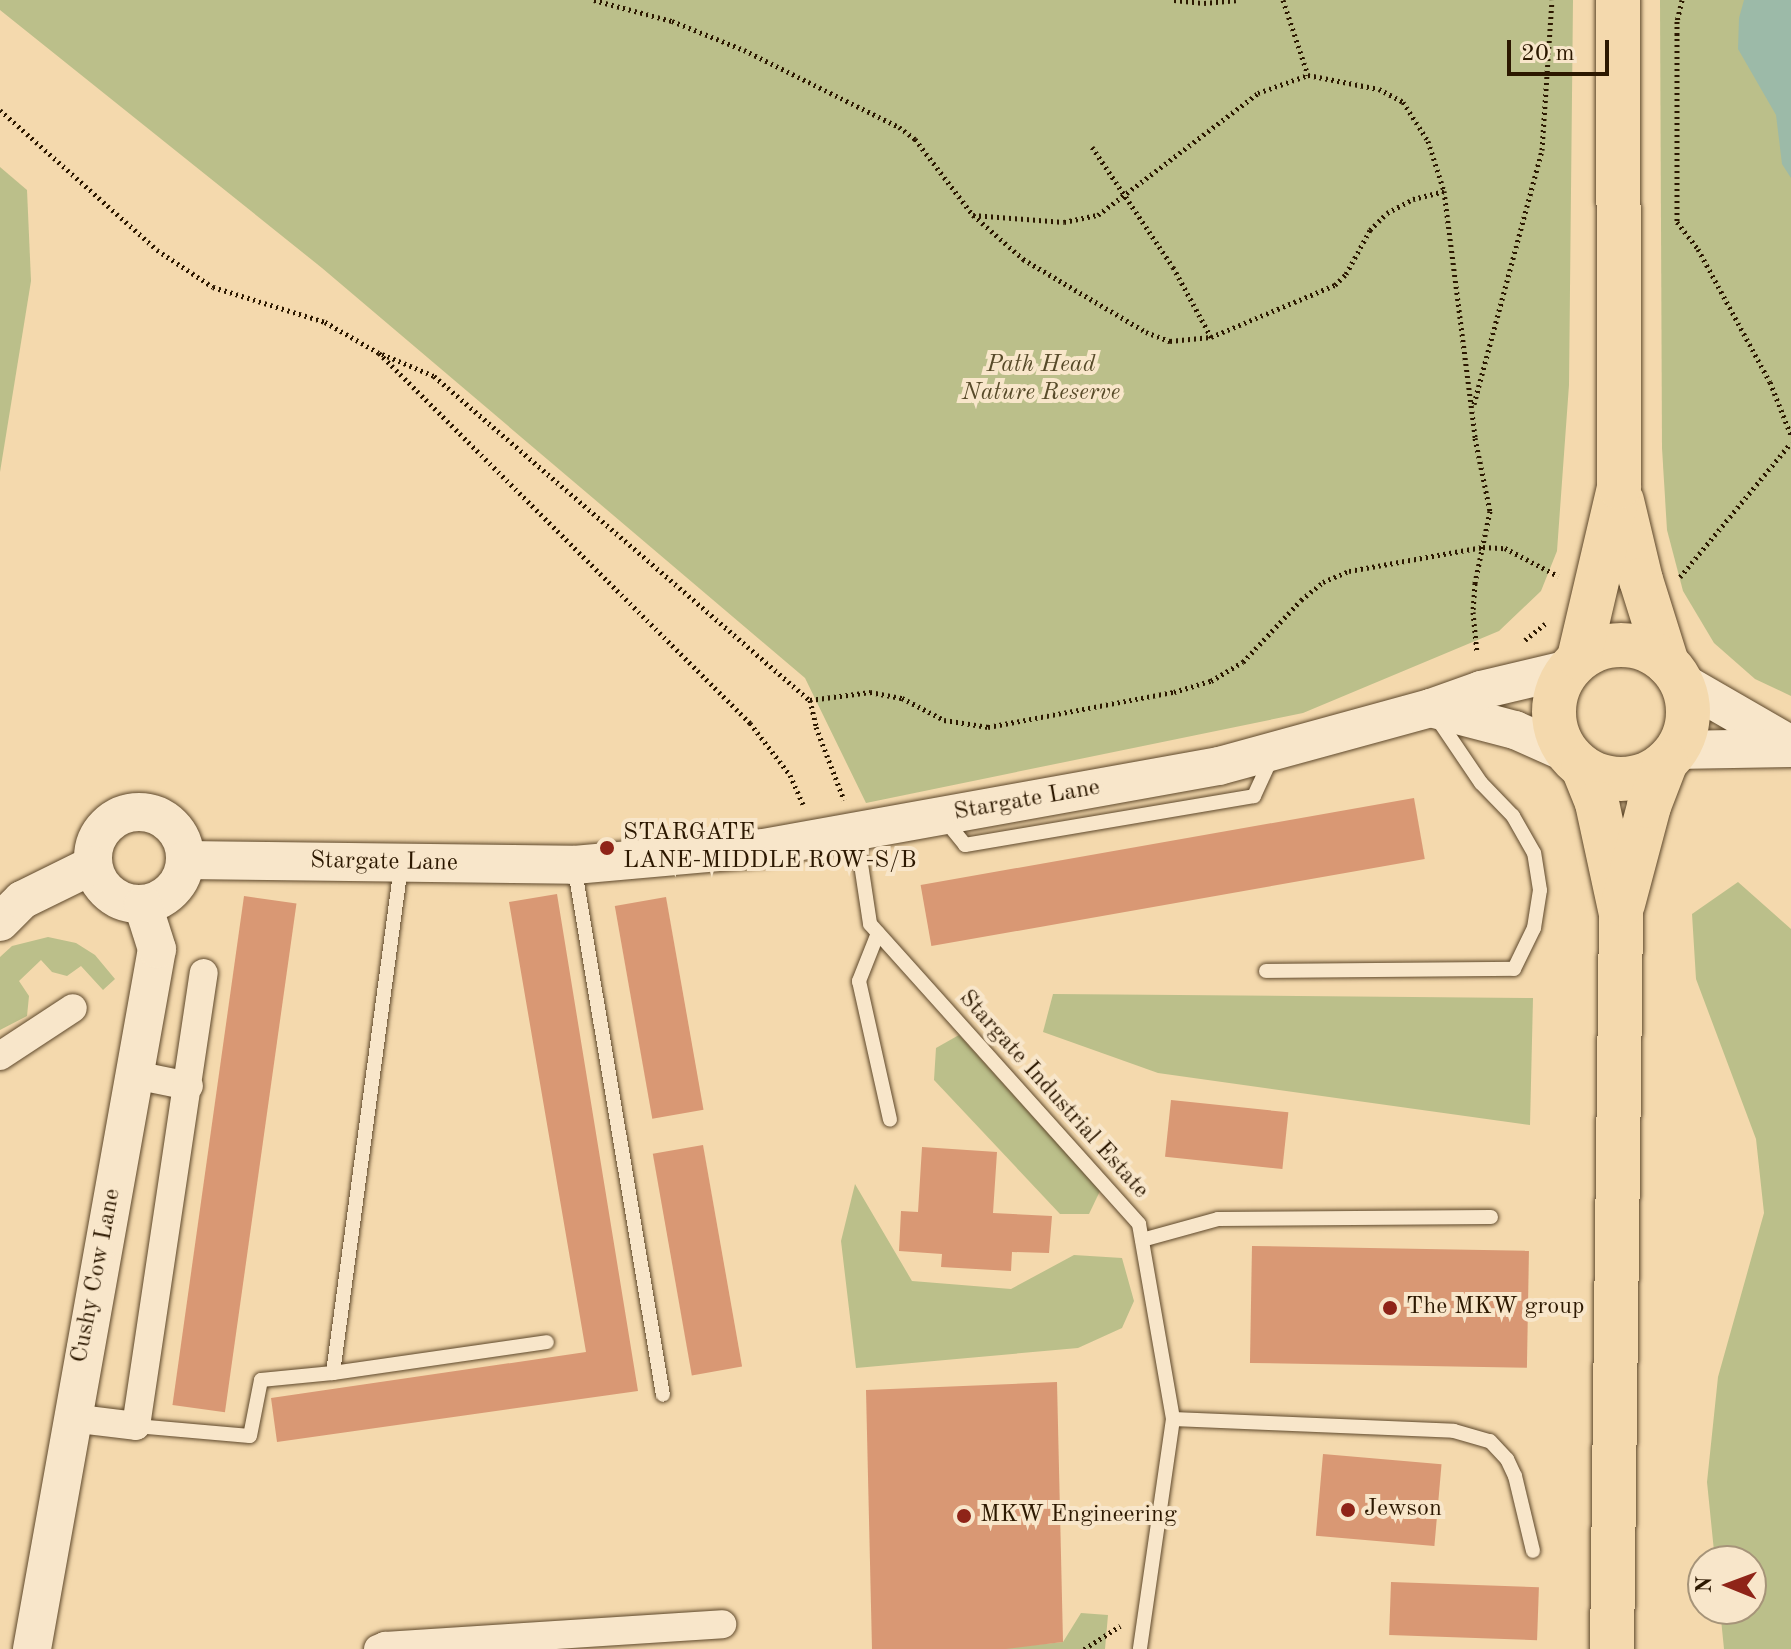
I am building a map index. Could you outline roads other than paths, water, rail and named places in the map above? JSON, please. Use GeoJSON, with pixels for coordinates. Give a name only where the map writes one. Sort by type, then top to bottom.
{"type":"FeatureCollection","features":[{"type":"Feature","properties":{"kind":"main road"},"geometry":{"type":"LineString","coordinates":[[1618,0],[1619,487],[1641,580],[1687,716],[1649,806],[1621,914]]}},
{"type":"Feature","properties":{"kind":"main road"},"geometry":{"type":"LineString","coordinates":[[1612,1649],[1621,914],[1597,803],[1559,736],[1555,701],[1574,664],[1619,487]]}},
{"type":"Feature","properties":{"kind":"main road"},"geometry":{"type":"LineString","coordinates":[[1574,664],[1606,647],[1631,646],[1649,650],[1674,672]]}},
{"type":"Feature","properties":{"kind":"main road"},"geometry":{"type":"LineString","coordinates":[[1575,760],[1599,776],[1617,779],[1652,771],[1671,756]]}},
{"type":"Feature","properties":{"kind":"street","name":"Stargate Lane"},"geometry":{"type":"LineString","coordinates":[[185,860],[574,865],[763,848],[1273,754],[1574,664]]}},
{"type":"Feature","properties":{"kind":"street"},"geometry":{"type":"LineString","coordinates":[[1674,672],[1791,747]]}},
{"type":"Feature","properties":{"kind":"street"},"geometry":{"type":"LineString","coordinates":[[1431,708],[1515,730],[1575,760]]}},
{"type":"Feature","properties":{"kind":"street"},"geometry":{"type":"LineString","coordinates":[[1671,756],[1791,747]]}},
{"type":"Feature","properties":{"kind":"street"},"geometry":{"type":"LineString","coordinates":[[146,812],[171,825],[179,835],[185,860],[177,885],[166,895],[143,905],[124,903],[106,891],[93,865],[93,849],[101,832],[113,820],[128,813],[146,812]]}},
{"type":"Feature","properties":{"kind":"street"},"geometry":{"type":"LineString","coordinates":[[0,922],[22,900],[93,865]]}},
{"type":"Feature","properties":{"kind":"street","name":"Cushy Cow Lane"},"geometry":{"type":"LineString","coordinates":[[32,1649],[157,949],[143,905]]}},
{"type":"Feature","properties":{"kind":"street"},"geometry":{"type":"LineString","coordinates":[[71,1418],[136,1426],[204,973]]}},
{"type":"Feature","properties":{"kind":"street"},"geometry":{"type":"LineString","coordinates":[[0,1056],[73,1008]]}},
{"type":"Feature","properties":{"kind":"street"},"geometry":{"type":"LineString","coordinates":[[135,1075],[189,1086]]}},
{"type":"Feature","properties":{"kind":"street"},"geometry":{"type":"LineString","coordinates":[[378,1649],[385,1646],[722,1624]]}},
{"type":"Feature","properties":{"kind":"lane"},"geometry":{"type":"LineString","coordinates":[[1266,971],[1514,969],[1534,928],[1540,890],[1534,853],[1513,816],[1481,783],[1431,708]]}},
{"type":"Feature","properties":{"kind":"lane","name":"Stargate Industrial Estate"},"geometry":{"type":"LineString","coordinates":[[856,831],[870,924],[1139,1224],[1173,1419],[1140,1649]]}},
{"type":"Feature","properties":{"kind":"lane"},"geometry":{"type":"LineString","coordinates":[[333,1373],[402,864]]}},
{"type":"Feature","properties":{"kind":"lane"},"geometry":{"type":"LineString","coordinates":[[574,865],[663,1395]]}},
{"type":"Feature","properties":{"kind":"lane"},"geometry":{"type":"LineString","coordinates":[[878,933],[859,981],[890,1120]]}},
{"type":"Feature","properties":{"kind":"lane"},"geometry":{"type":"LineString","coordinates":[[1142,1240],[1218,1219],[1491,1217]]}},
{"type":"Feature","properties":{"kind":"lane"},"geometry":{"type":"LineString","coordinates":[[136,1426],[250,1436],[261,1380],[333,1373],[547,1342]]}},
{"type":"Feature","properties":{"kind":"lane"},"geometry":{"type":"LineString","coordinates":[[1173,1419],[1454,1431],[1490,1441],[1507,1459],[1515,1476],[1533,1551]]}},
{"type":"Feature","properties":{"kind":"place","name":"STARGATE LANE-MIDDLE ROW-S/B"},"geometry":{"type":"Point","coordinates":[607,848]}},
{"type":"Feature","properties":{"kind":"place","name":"The MKW group"},"geometry":{"type":"Point","coordinates":[1390,1308]}},
{"type":"Feature","properties":{"kind":"place","name":"Jewson"},"geometry":{"type":"Point","coordinates":[1348,1510]}},
{"type":"Feature","properties":{"kind":"place","name":"MKW Engineering"},"geometry":{"type":"Point","coordinates":[964,1516]}},
{"type":"Feature","properties":{"kind":"park label","name":"Path Head Nature Reserve"},"geometry":{"type":"Point","coordinates":[1041,380]}}]}
